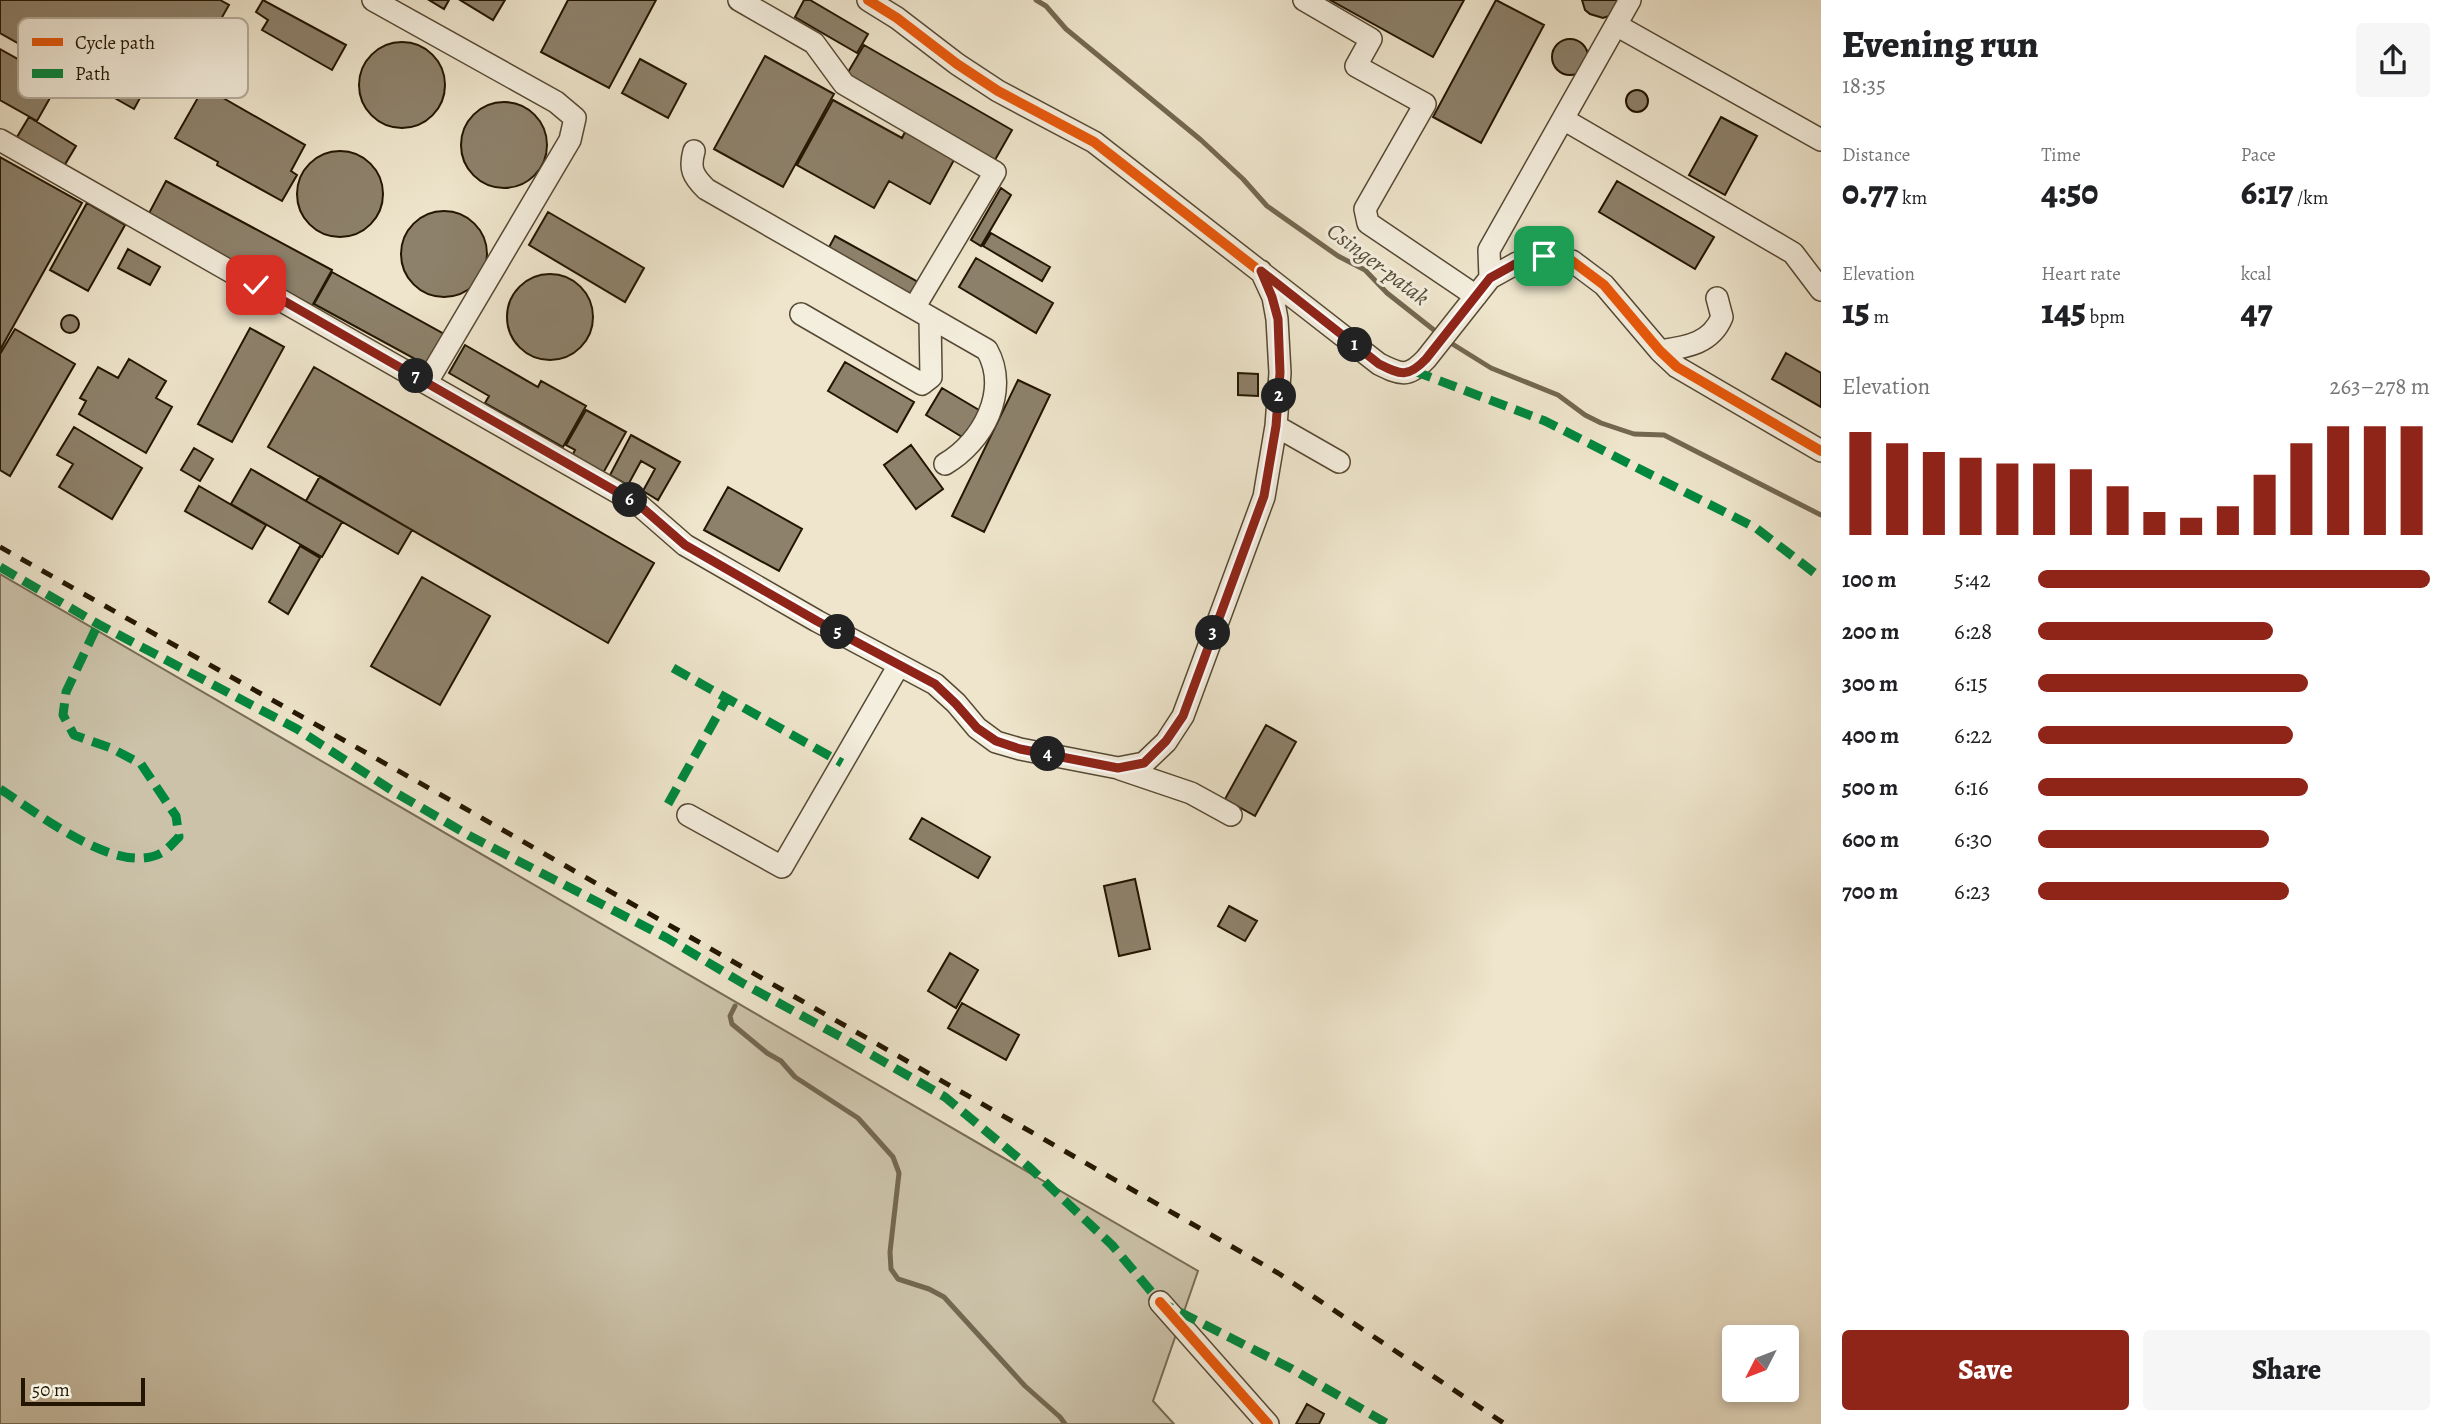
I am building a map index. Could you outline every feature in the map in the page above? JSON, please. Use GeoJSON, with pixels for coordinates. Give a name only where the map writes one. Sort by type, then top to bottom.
{"type":"FeatureCollection","features":[{"type":"Feature","properties":{"kind":"street"},"geometry":{"type":"LineString","coordinates":[[373,0],[556,102],[575,118],[570,140],[427,382]]}},
{"type":"Feature","properties":{"kind":"street"},"geometry":{"type":"LineString","coordinates":[[868,0],[998,91],[1094,142],[1379,364],[1399,374],[1414,371],[1490,278],[1517,263],[1544,256],[1572,261],[1604,285],[1677,367],[1821,451]]}},
{"type":"Feature","properties":{"kind":"street"},"geometry":{"type":"LineString","coordinates":[[1304,0],[1371,39],[1356,66],[1425,104],[1365,209],[1368,223],[1476,296]]}},
{"type":"Feature","properties":{"kind":"street"},"geometry":{"type":"LineString","coordinates":[[1490,278],[1489,250],[1630,0]]}},
{"type":"Feature","properties":{"kind":"street"},"geometry":{"type":"LineString","coordinates":[[746,2],[814,43],[844,84],[995,172],[922,313],[931,377],[922,384],[802,314]]}},
{"type":"Feature","properties":{"kind":"street"},"geometry":{"type":"LineString","coordinates":[[1616,25],[1821,140]]}},
{"type":"Feature","properties":{"kind":"street"},"geometry":{"type":"LineString","coordinates":[[1563,119],[1793,253],[1821,290]]}},
{"type":"Feature","properties":{"kind":"street"},"geometry":{"type":"LineString","coordinates":[[0,140],[638,504],[685,545],[817,621],[935,684],[977,728],[996,741],[1020,749],[1118,768],[1191,793],[1231,815]]}},
{"type":"Feature","properties":{"kind":"street"},"geometry":{"type":"LineString","coordinates":[[694,151],[690,166],[694,177],[706,189],[987,350],[997,378],[987,420],[974,440],[956,458],[945,464]]}},
{"type":"Feature","properties":{"kind":"street"},"geometry":{"type":"LineString","coordinates":[[1118,768],[1144,763],[1166,741],[1183,716],[1264,496],[1276,426],[1280,373],[1278,319],[1261,271]]}},
{"type":"Feature","properties":{"kind":"street"},"geometry":{"type":"LineString","coordinates":[[1660,351],[1691,346],[1712,334],[1722,317],[1717,298]]}},
{"type":"Feature","properties":{"kind":"street"},"geometry":{"type":"LineString","coordinates":[[1276,426],[1339,462]]}},
{"type":"Feature","properties":{"kind":"street"},"geometry":{"type":"LineString","coordinates":[[688,815],[782,867],[899,665]]}},
{"type":"Feature","properties":{"kind":"street"},"geometry":{"type":"LineString","coordinates":[[1160,1302],[1268,1424]]}},
{"type":"Feature","properties":{"kind":"shaded area"},"geometry":{"type":"Polygon","coordinates":[[[0,574],[1198,1271],[1153,1401],[1174,1424],[0,1424],[0,574]]]}},
{"type":"Feature","properties":{"kind":"building"},"geometry":{"type":"Polygon","coordinates":[[[0,0],[220,0],[229,5],[222,18],[18,18],[18,43],[0,33],[0,0]]]}},
{"type":"Feature","properties":{"kind":"building"},"geometry":{"type":"Polygon","coordinates":[[[263,0],[346,45],[332,70],[262,30],[268,20],[256,12],[263,0]]]}},
{"type":"Feature","properties":{"kind":"building"},"geometry":{"type":"Polygon","coordinates":[[[429,0],[449,0],[444,9],[429,0]]]}},
{"type":"Feature","properties":{"kind":"building"},"geometry":{"type":"Polygon","coordinates":[[[460,0],[505,0],[493,20],[460,0]]]}},
{"type":"Feature","properties":{"kind":"building"},"geometry":{"type":"Polygon","coordinates":[[[568,0],[656,0],[609,88],[541,52],[568,0]]]}},
{"type":"Feature","properties":{"kind":"building"},"geometry":{"type":"Polygon","coordinates":[[[804,0],[810,0],[868,34],[857,53],[795,17],[804,0]]]}},
{"type":"Feature","properties":{"kind":"building"},"geometry":{"type":"Polygon","coordinates":[[[1330,0],[1464,0],[1433,57],[1330,0]]]}},
{"type":"Feature","properties":{"kind":"building"},"geometry":{"type":"Polygon","coordinates":[[[1496,0],[1544,25],[1481,143],[1433,117],[1496,0]]]}},
{"type":"Feature","properties":{"kind":"building"},"geometry":{"type":"Polygon","coordinates":[[[1582,0],[1619,0],[1609,16],[1603,18],[1585,10],[1582,0]]]}},
{"type":"Feature","properties":{"kind":"building"},"geometry":{"type":"Polygon","coordinates":[[[1570,39],[1583,44],[1588,57],[1583,70],[1570,75],[1557,70],[1552,57],[1557,44],[1570,39]]]}},
{"type":"Feature","properties":{"kind":"building"},"geometry":{"type":"Polygon","coordinates":[[[402,42],[419,45],[433,54],[442,68],[445,85],[442,102],[433,116],[419,125],[402,128],[385,125],[371,116],[362,102],[359,85],[362,68],[371,54],[385,45],[402,42]]]}},
{"type":"Feature","properties":{"kind":"building"},"geometry":{"type":"Polygon","coordinates":[[[864,45],[1012,130],[995,160],[847,74],[864,45]]]}},
{"type":"Feature","properties":{"kind":"building"},"geometry":{"type":"Polygon","coordinates":[[[0,49],[18,59],[18,98],[50,98],[37,121],[0,100],[0,49]]]}},
{"type":"Feature","properties":{"kind":"building"},"geometry":{"type":"Polygon","coordinates":[[[765,56],[834,94],[783,187],[714,149],[765,56]]]}},
{"type":"Feature","properties":{"kind":"building"},"geometry":{"type":"Polygon","coordinates":[[[640,59],[686,84],[668,118],[622,93],[640,59]]]}},
{"type":"Feature","properties":{"kind":"building"},"geometry":{"type":"Polygon","coordinates":[[[1637,90],[1645,93],[1648,101],[1645,109],[1637,112],[1629,109],[1626,101],[1629,93],[1637,90]]]}},
{"type":"Feature","properties":{"kind":"building"},"geometry":{"type":"Polygon","coordinates":[[[115,98],[140,98],[134,109],[115,98]]]}},
{"type":"Feature","properties":{"kind":"building"},"geometry":{"type":"Polygon","coordinates":[[[198,98],[223,98],[305,145],[291,171],[297,175],[282,201],[175,138],[198,98]]]}},
{"type":"Feature","properties":{"kind":"building"},"geometry":{"type":"Polygon","coordinates":[[[833,100],[902,138],[905,132],[954,160],[930,204],[889,181],[874,208],[797,165],[833,100]]]}},
{"type":"Feature","properties":{"kind":"building"},"geometry":{"type":"Polygon","coordinates":[[[504,102],[528,109],[540,121],[547,145],[540,169],[528,181],[504,188],[480,181],[468,169],[461,145],[468,121],[480,109],[504,102]]]}},
{"type":"Feature","properties":{"kind":"building"},"geometry":{"type":"Polygon","coordinates":[[[29,117],[76,146],[64,166],[17,137],[29,117]]]}},
{"type":"Feature","properties":{"kind":"building"},"geometry":{"type":"Polygon","coordinates":[[[1721,117],[1757,136],[1725,195],[1689,175],[1721,117]]]}},
{"type":"Feature","properties":{"kind":"building"},"geometry":{"type":"Polygon","coordinates":[[[340,151],[356,155],[370,164],[379,178],[383,194],[379,210],[370,224],[356,233],[340,237],[324,233],[310,224],[301,210],[297,194],[301,178],[310,164],[324,155],[340,151]]]}},
{"type":"Feature","properties":{"kind":"building"},"geometry":{"type":"Polygon","coordinates":[[[0,157],[82,203],[0,350],[0,157]]]}},
{"type":"Feature","properties":{"kind":"building"},"geometry":{"type":"Polygon","coordinates":[[[166,181],[332,270],[312,306],[147,217],[166,181]]]}},
{"type":"Feature","properties":{"kind":"building"},"geometry":{"type":"Polygon","coordinates":[[[1617,181],[1714,237],[1695,269],[1599,212],[1617,181]]]}},
{"type":"Feature","properties":{"kind":"building"},"geometry":{"type":"Polygon","coordinates":[[[1001,188],[1011,195],[981,246],[971,240],[1001,188]]]}},
{"type":"Feature","properties":{"kind":"building"},"geometry":{"type":"Polygon","coordinates":[[[87,203],[125,225],[88,291],[50,270],[87,203]]]}},
{"type":"Feature","properties":{"kind":"building"},"geometry":{"type":"Polygon","coordinates":[[[444,211],[468,218],[480,230],[487,254],[480,278],[468,290],[444,297],[420,290],[408,278],[401,254],[408,230],[420,218],[444,211]]]}},
{"type":"Feature","properties":{"kind":"building"},"geometry":{"type":"Polygon","coordinates":[[[548,212],[644,268],[625,302],[529,245],[548,212]]]}},
{"type":"Feature","properties":{"kind":"building"},"geometry":{"type":"Polygon","coordinates":[[[991,233],[1050,267],[1042,281],[983,246],[991,233]]]}},
{"type":"Feature","properties":{"kind":"building"},"geometry":{"type":"Polygon","coordinates":[[[835,236],[922,284],[913,299],[827,251],[835,236]]]}},
{"type":"Feature","properties":{"kind":"building"},"geometry":{"type":"Polygon","coordinates":[[[128,249],[160,267],[150,285],[118,268],[128,249]]]}},
{"type":"Feature","properties":{"kind":"building"},"geometry":{"type":"Polygon","coordinates":[[[976,258],[1053,303],[1036,333],[959,287],[976,258]]]}},
{"type":"Feature","properties":{"kind":"building"},"geometry":{"type":"Polygon","coordinates":[[[332,272],[444,334],[426,365],[314,304],[332,272]]]}},
{"type":"Feature","properties":{"kind":"building"},"geometry":{"type":"Polygon","coordinates":[[[550,274],[567,277],[581,286],[590,300],[593,317],[590,334],[581,348],[567,357],[550,360],[533,357],[519,348],[510,334],[507,317],[510,300],[519,286],[533,277],[550,274]]]}},
{"type":"Feature","properties":{"kind":"building"},"geometry":{"type":"Polygon","coordinates":[[[70,315],[76,318],[79,324],[76,330],[70,333],[64,330],[61,324],[64,318],[70,315]]]}},
{"type":"Feature","properties":{"kind":"building"},"geometry":{"type":"Polygon","coordinates":[[[250,328],[284,347],[232,442],[198,424],[250,328]]]}},
{"type":"Feature","properties":{"kind":"building"},"geometry":{"type":"Polygon","coordinates":[[[15,329],[75,364],[10,476],[0,470],[0,354],[15,329]]]}},
{"type":"Feature","properties":{"kind":"building"},"geometry":{"type":"Polygon","coordinates":[[[465,345],[538,387],[541,381],[586,406],[563,447],[485,403],[489,396],[449,373],[465,345]]]}},
{"type":"Feature","properties":{"kind":"building"},"geometry":{"type":"Polygon","coordinates":[[[1786,353],[1821,373],[1821,407],[1772,379],[1786,353]]]}},
{"type":"Feature","properties":{"kind":"building"},"geometry":{"type":"Polygon","coordinates":[[[129,359],[166,381],[156,398],[172,407],[146,453],[79,414],[86,401],[80,398],[98,367],[118,378],[129,359]]]}},
{"type":"Feature","properties":{"kind":"building"},"geometry":{"type":"Polygon","coordinates":[[[845,362],[914,402],[897,432],[828,391],[845,362]]]}},
{"type":"Feature","properties":{"kind":"building"},"geometry":{"type":"Polygon","coordinates":[[[314,367],[654,563],[608,643],[268,447],[314,367]]]}},
{"type":"Feature","properties":{"kind":"building"},"geometry":{"type":"Polygon","coordinates":[[[1238,373],[1258,374],[1258,396],[1238,395],[1238,373]]]}},
{"type":"Feature","properties":{"kind":"building"},"geometry":{"type":"Polygon","coordinates":[[[1018,380],[1050,395],[984,532],[952,516],[1018,380]]]}},
{"type":"Feature","properties":{"kind":"building"},"geometry":{"type":"Polygon","coordinates":[[[942,388],[984,413],[967,440],[926,415],[942,388]]]}},
{"type":"Feature","properties":{"kind":"building"},"geometry":{"type":"Polygon","coordinates":[[[586,410],[626,432],[602,475],[571,458],[575,450],[566,445],[586,410]]]}},
{"type":"Feature","properties":{"kind":"building"},"geometry":{"type":"Polygon","coordinates":[[[74,427],[142,468],[112,519],[59,487],[73,464],[57,455],[74,427]]]}},
{"type":"Feature","properties":{"kind":"building"},"geometry":{"type":"Polygon","coordinates":[[[631,435],[680,462],[658,500],[643,491],[655,469],[641,461],[628,485],[610,475],[631,435]]]}},
{"type":"Feature","properties":{"kind":"building"},"geometry":{"type":"Polygon","coordinates":[[[911,445],[943,489],[916,509],[884,465],[911,445]]]}},
{"type":"Feature","properties":{"kind":"building"},"geometry":{"type":"Polygon","coordinates":[[[194,448],[213,459],[200,481],[181,470],[194,448]]]}},
{"type":"Feature","properties":{"kind":"building"},"geometry":{"type":"Polygon","coordinates":[[[251,469],[342,522],[322,557],[231,504],[251,469]]]}},
{"type":"Feature","properties":{"kind":"building"},"geometry":{"type":"Polygon","coordinates":[[[320,476],[412,530],[398,554],[306,501],[320,476]]]}},
{"type":"Feature","properties":{"kind":"building"},"geometry":{"type":"Polygon","coordinates":[[[199,486],[266,525],[252,549],[185,511],[199,486]]]}},
{"type":"Feature","properties":{"kind":"building"},"geometry":{"type":"Polygon","coordinates":[[[728,487],[802,529],[779,571],[704,530],[728,487]]]}},
{"type":"Feature","properties":{"kind":"building"},"geometry":{"type":"Polygon","coordinates":[[[300,546],[320,558],[288,614],[269,602],[300,546]]]}},
{"type":"Feature","properties":{"kind":"building"},"geometry":{"type":"Polygon","coordinates":[[[422,577],[490,616],[440,705],[371,666],[422,577]]]}},
{"type":"Feature","properties":{"kind":"building"},"geometry":{"type":"Polygon","coordinates":[[[1266,725],[1296,742],[1255,816],[1225,799],[1266,725]]]}},
{"type":"Feature","properties":{"kind":"building"},"geometry":{"type":"Polygon","coordinates":[[[922,818],[990,857],[978,878],[910,839],[922,818]]]}},
{"type":"Feature","properties":{"kind":"building"},"geometry":{"type":"Polygon","coordinates":[[[1135,879],[1150,949],[1119,956],[1104,886],[1135,879]]]}},
{"type":"Feature","properties":{"kind":"building"},"geometry":{"type":"Polygon","coordinates":[[[1229,906],[1257,921],[1245,941],[1218,926],[1229,906]]]}},
{"type":"Feature","properties":{"kind":"building"},"geometry":{"type":"Polygon","coordinates":[[[950,953],[978,970],[956,1008],[928,991],[950,953]]]}},
{"type":"Feature","properties":{"kind":"building"},"geometry":{"type":"Polygon","coordinates":[[[962,1003],[1019,1035],[1006,1060],[948,1028],[962,1003]]]}},
{"type":"Feature","properties":{"kind":"building"},"geometry":{"type":"Polygon","coordinates":[[[1307,1404],[1324,1414],[1319,1424],[1296,1424],[1307,1404]]]}},
{"type":"Feature","properties":{"kind":"waterway","name":"Csinger-patak"},"geometry":{"type":"LineString","coordinates":[[1036,0],[1046,6],[1066,29],[1201,140],[1243,179],[1267,206],[1338,256],[1365,270],[1387,293],[1439,334]]}},
{"type":"Feature","properties":{"kind":"waterway","name":"Csinger-patak"},"geometry":{"type":"LineString","coordinates":[[1446,340],[1491,368],[1558,395],[1601,423],[1634,434],[1664,435],[1821,515]]}},
{"type":"Feature","properties":{"kind":"waterway"},"geometry":{"type":"LineString","coordinates":[[735,1006],[730,1016],[732,1024],[781,1061],[795,1077],[858,1118],[893,1157],[899,1173],[890,1252],[891,1269],[898,1279],[944,1297],[1025,1386],[1065,1424]]}},
{"type":"Feature","properties":{"kind":"railway"},"geometry":{"type":"LineString","coordinates":[[0,547],[459,805],[1278,1273],[1505,1424]]}},
{"type":"Feature","properties":{"kind":"marked path"},"geometry":{"type":"LineString","coordinates":[[1414,371],[1545,421],[1756,528],[1821,578]]}},
{"type":"Feature","properties":{"kind":"marked path"},"geometry":{"type":"LineString","coordinates":[[0,567],[98,624],[297,729],[396,793],[470,836],[667,938],[945,1097],[1029,1167],[1112,1245],[1160,1302],[1292,1369],[1388,1424]]}},
{"type":"Feature","properties":{"kind":"marked path"},"geometry":{"type":"LineString","coordinates":[[0,789],[78,839],[124,857],[145,858],[163,852],[179,837],[176,816],[141,764],[111,748],[74,735],[63,715],[66,692],[98,624]]}},
{"type":"Feature","properties":{"kind":"marked path"},"geometry":{"type":"LineString","coordinates":[[673,668],[842,763]]}},
{"type":"Feature","properties":{"kind":"marked path"},"geometry":{"type":"LineString","coordinates":[[668,804],[727,698]]}},
{"type":"Feature","properties":{"kind":"cycle path"},"geometry":{"type":"LineString","coordinates":[[868,0],[998,91],[1094,142],[1387,368],[1404,373],[1420,365],[1490,278],[1517,263],[1544,256],[1572,261],[1604,285],[1677,367],[1821,451]]}},
{"type":"Feature","properties":{"kind":"cycle path"},"geometry":{"type":"LineString","coordinates":[[1160,1302],[1268,1424]]}},
{"type":"Feature","properties":{"kind":"route"},"geometry":{"type":"LineString","coordinates":[[256,285],[638,504],[685,545],[817,621],[935,684],[977,728],[996,741],[1020,749],[1118,768],[1144,763],[1166,741],[1183,716],[1264,496],[1276,426],[1280,373],[1278,319],[1261,271],[1379,364],[1399,374],[1414,371],[1426,359],[1490,278],[1517,263],[1544,256]]}}]}
